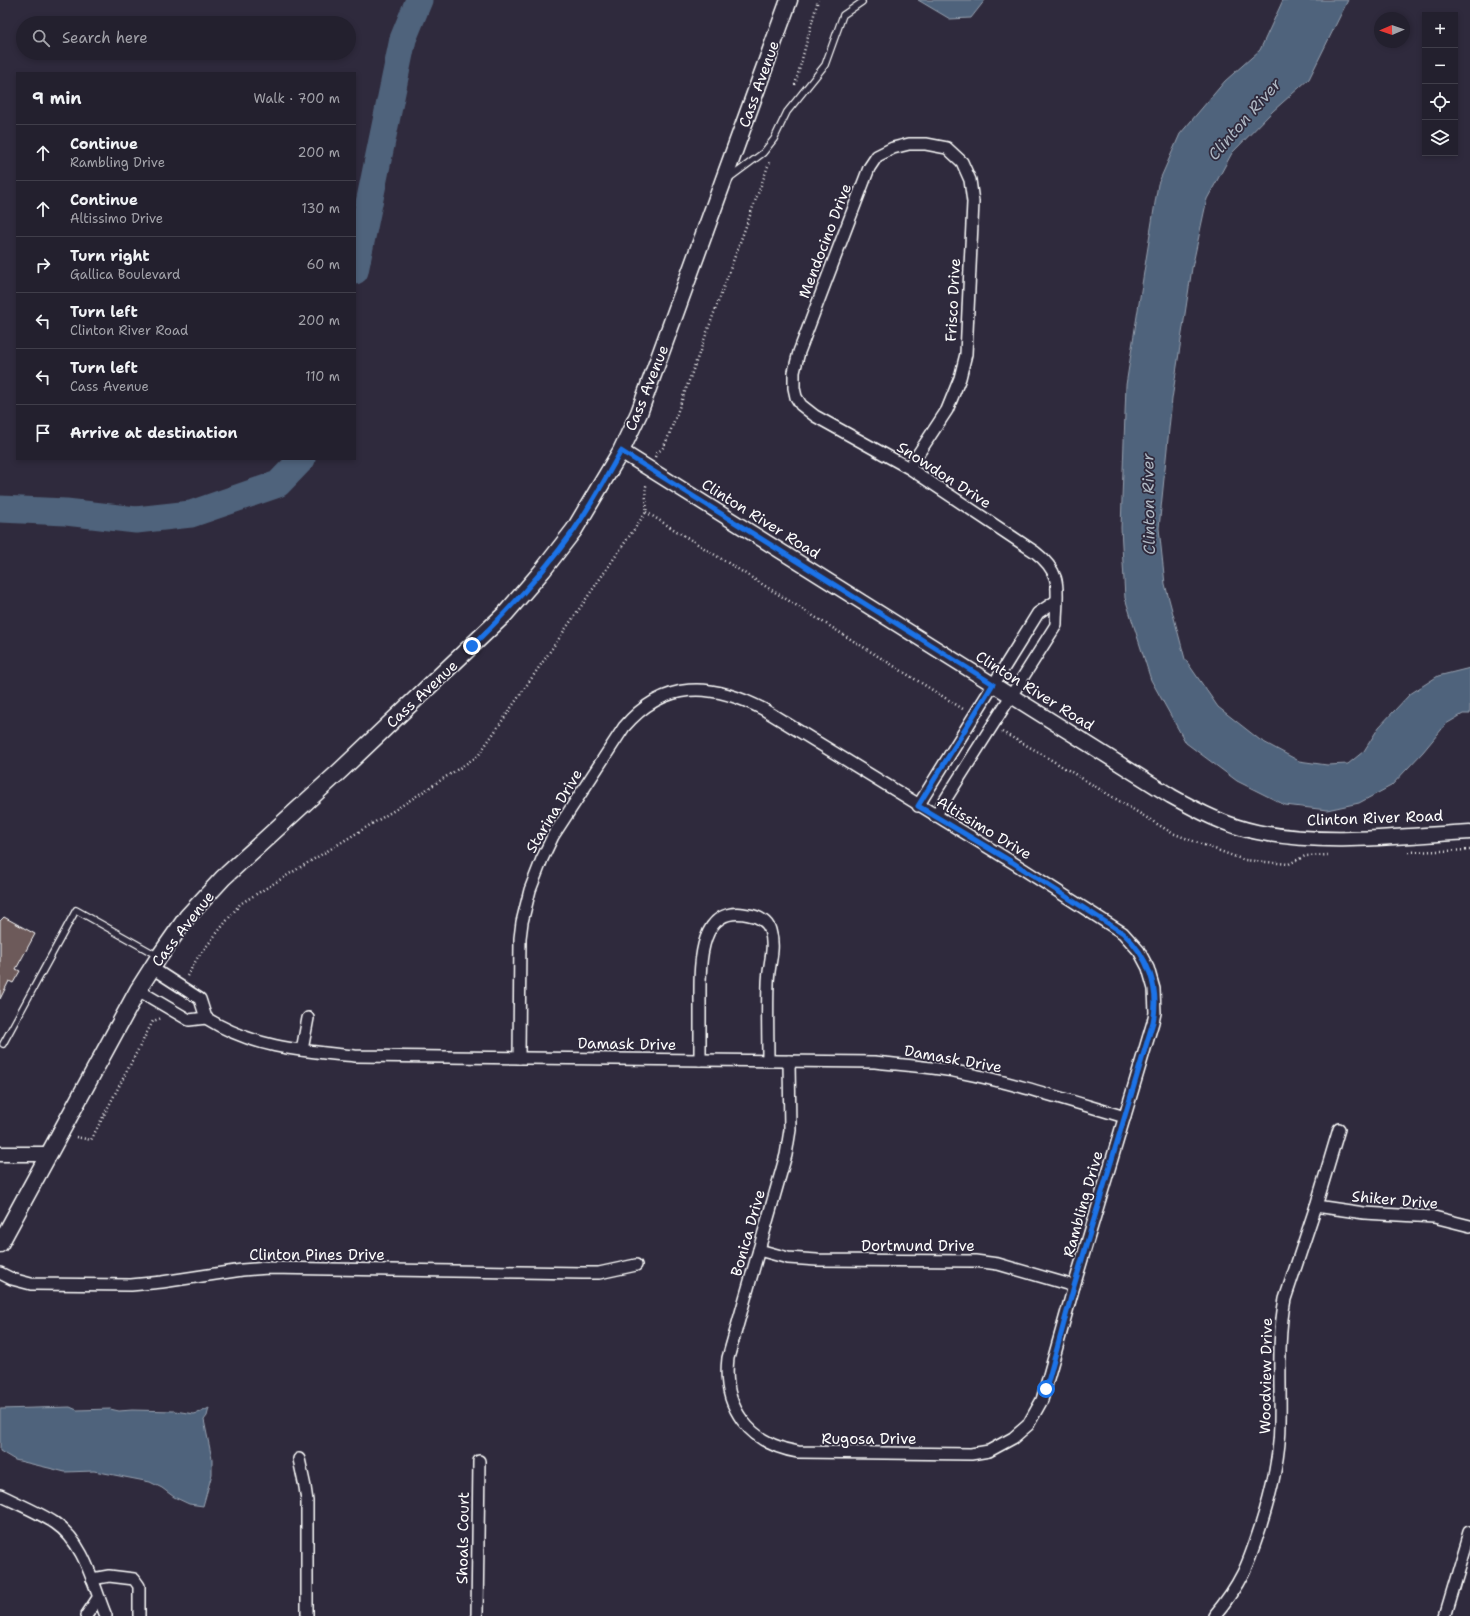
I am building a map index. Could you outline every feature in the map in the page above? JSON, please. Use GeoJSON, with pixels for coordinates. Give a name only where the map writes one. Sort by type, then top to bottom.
{"type":"FeatureCollection","features":[{"type":"Feature","properties":{"kind":"main road","name":"Cass Avenue"},"geometry":{"type":"LineString","coordinates":[[0,1244],[138,990],[187,917],[223,878],[347,764],[505,614],[543,570],[574,530],[621,451],[652,381],[789,0]]}},
{"type":"Feature","properties":{"kind":"street","name":"Mendocino Drive"},"geometry":{"type":"LineString","coordinates":[[794,388],[794,372],[800,352],[869,168],[877,156],[893,148],[909,144],[926,144]]}},
{"type":"Feature","properties":{"kind":"street","name":"Frisco Drive"},"geometry":{"type":"LineString","coordinates":[[909,468],[947,410],[960,378],[966,354],[973,202],[970,180],[962,162],[948,148],[926,144]]}},
{"type":"Feature","properties":{"kind":"street","name":"Snowdon Drive"},"geometry":{"type":"LineString","coordinates":[[794,388],[796,398],[801,405],[815,416],[909,468],[1046,561],[1056,578],[1058,590],[1056,601],[1056,625],[935,816]]}},
{"type":"Feature","properties":{"kind":"street","name":"Clinton River Road"},"geometry":{"type":"LineString","coordinates":[[621,451],[1170,796],[1204,814],[1229,824],[1250,830],[1280,836],[1315,839],[1349,839],[1470,832]]}},
{"type":"Feature","properties":{"kind":"street"},"geometry":{"type":"LineString","coordinates":[[918,806],[1038,613],[1056,601]]}},
{"type":"Feature","properties":{"kind":"street","name":"Altissimo Drive"},"geometry":{"type":"LineString","coordinates":[[681,691],[714,691],[751,703],[1012,862],[1123,933],[1139,951],[1148,968]]}},
{"type":"Feature","properties":{"kind":"street","name":"Starina Drive"},"geometry":{"type":"LineString","coordinates":[[519,1058],[519,954],[522,922],[530,890],[542,859],[553,836],[624,728],[634,716],[654,701],[666,695],[681,691]]}},
{"type":"Feature","properties":{"kind":"street"},"geometry":{"type":"LineString","coordinates":[[700,1060],[700,965],[704,945],[711,928],[719,919],[739,914],[752,915],[765,922],[770,928],[774,942],[768,983],[768,1061]]}},
{"type":"Feature","properties":{"kind":"street"},"geometry":{"type":"LineString","coordinates":[[138,990],[189,1020],[206,1018],[200,999],[181,987],[156,962]]}},
{"type":"Feature","properties":{"kind":"street","name":"Rambling Drive"},"geometry":{"type":"LineString","coordinates":[[1013,1438],[1028,1425],[1042,1400],[1074,1286],[1155,1013],[1154,989],[1148,968]]}},
{"type":"Feature","properties":{"kind":"street","name":"Damask Drive"},"geometry":{"type":"LineString","coordinates":[[206,1018],[241,1037],[264,1044],[355,1056],[875,1062],[953,1071],[1031,1089],[1124,1117]]}},
{"type":"Feature","properties":{"kind":"street"},"geometry":{"type":"LineString","coordinates":[[302,1050],[308,1018]]}},
{"type":"Feature","properties":{"kind":"street","name":"Bonica Drive"},"geometry":{"type":"LineString","coordinates":[[736,1411],[728,1388],[728,1358],[783,1168],[789,1142],[789,1061]]}},
{"type":"Feature","properties":{"kind":"street","name":"Woodview Drive"},"geometry":{"type":"LineString","coordinates":[[1214,1616],[1225,1602],[1244,1572],[1258,1536],[1271,1491],[1280,1446],[1280,1340],[1282,1313],[1316,1206],[1338,1129]]}},
{"type":"Feature","properties":{"kind":"street"},"geometry":{"type":"LineString","coordinates":[[0,1154],[48,1154]]}},
{"type":"Feature","properties":{"kind":"street","name":"Shiker Drive"},"geometry":{"type":"LineString","coordinates":[[1316,1206],[1364,1213],[1434,1217],[1470,1226]]}},
{"type":"Feature","properties":{"kind":"street","name":"Dortmund Drive"},"geometry":{"type":"LineString","coordinates":[[759,1250],[788,1258],[817,1260],[975,1260],[998,1264],[1074,1286]]}},
{"type":"Feature","properties":{"kind":"street","name":"Clinton Pines Drive"},"geometry":{"type":"LineString","coordinates":[[0,1273],[12,1279],[31,1284],[131,1285],[162,1282],[254,1268],[583,1273],[599,1272],[636,1265]]}},
{"type":"Feature","properties":{"kind":"street","name":"Rugosa Drive"},"geometry":{"type":"LineString","coordinates":[[736,1411],[749,1428],[765,1441],[778,1447],[805,1453],[979,1454],[998,1447],[1013,1438]]}},
{"type":"Feature","properties":{"kind":"street"},"geometry":{"type":"LineString","coordinates":[[299,1459],[307,1502],[307,1616]]}},
{"type":"Feature","properties":{"kind":"street","name":"Shoals Court"},"geometry":{"type":"LineString","coordinates":[[477,1616],[479,1461]]}},
{"type":"Feature","properties":{"kind":"street"},"geometry":{"type":"LineString","coordinates":[[0,1495],[47,1518],[64,1531],[80,1553],[106,1616]]}},
{"type":"Feature","properties":{"kind":"street"},"geometry":{"type":"LineString","coordinates":[[1445,1616],[1470,1532]]}},
{"type":"Feature","properties":{"kind":"street"},"geometry":{"type":"LineString","coordinates":[[92,1579],[109,1576],[134,1579],[139,1586],[140,1616]]}},
{"type":"Feature","properties":{"kind":"street"},"geometry":{"type":"LineString","coordinates":[[86,1616],[98,1598]]}},
{"type":"Feature","properties":{"kind":"lane"},"geometry":{"type":"LineString","coordinates":[[722,184],[763,153],[774,138],[787,112],[825,65],[843,15],[849,9],[862,2]]}},
{"type":"Feature","properties":{"kind":"lane"},"geometry":{"type":"LineString","coordinates":[[2,1044],[76,910],[156,962]]}},
{"type":"Feature","properties":{"kind":"path"},"geometry":{"type":"LineString","coordinates":[[787,112],[818,0]]}},
{"type":"Feature","properties":{"kind":"path"},"geometry":{"type":"LineString","coordinates":[[656,452],[662,449],[669,435],[772,154],[774,138]]}},
{"type":"Feature","properties":{"kind":"path"},"geometry":{"type":"LineString","coordinates":[[181,987],[198,957],[240,904],[398,808],[478,756],[646,512],[647,505],[644,492]]}},
{"type":"Feature","properties":{"kind":"path"},"geometry":{"type":"LineString","coordinates":[[646,512],[974,716]]}},
{"type":"Feature","properties":{"kind":"path"},"geometry":{"type":"LineString","coordinates":[[992,727],[1035,750],[1172,833],[1244,860],[1289,864],[1305,856],[1334,854]]}},
{"type":"Feature","properties":{"kind":"path"},"geometry":{"type":"LineString","coordinates":[[1401,852],[1470,850]]}},
{"type":"Feature","properties":{"kind":"path"},"geometry":{"type":"LineString","coordinates":[[60,1133],[91,1140],[153,1021],[163,1018],[169,1008]]}},
{"type":"Feature","properties":{"kind":"water"},"geometry":{"type":"Polygon","coordinates":[[[918,0],[985,0],[971,18],[950,19],[918,0]]]}},
{"type":"Feature","properties":{"kind":"water","name":"Clinton River"},"geometry":{"type":"Polygon","coordinates":[[[1283,0],[1348,0],[1309,79],[1273,111],[1232,153],[1207,199],[1192,268],[1172,399],[1159,528],[1165,584],[1185,659],[1218,707],[1260,740],[1299,761],[1327,765],[1348,764],[1364,751],[1379,727],[1410,694],[1438,676],[1470,668],[1470,714],[1463,714],[1446,724],[1423,752],[1391,786],[1359,803],[1327,810],[1285,805],[1237,781],[1186,743],[1151,680],[1125,598],[1121,528],[1126,385],[1158,184],[1180,134],[1225,81],[1260,50],[1283,0]]]}},
{"type":"Feature","properties":{"kind":"water"},"geometry":{"type":"Polygon","coordinates":[[[70,1407],[77,1410],[110,1409],[119,1411],[175,1411],[194,1414],[209,1408],[207,1416],[204,1420],[212,1459],[212,1474],[203,1506],[189,1504],[174,1497],[162,1488],[150,1482],[94,1471],[65,1472],[15,1460],[0,1451],[0,1409],[70,1407]]]}},
{"type":"Feature","properties":{"kind":"building"},"geometry":{"type":"Polygon","coordinates":[[[4,917],[35,934],[16,969],[20,971],[13,983],[9,981],[0,999],[0,921],[4,917]]]}},
{"type":"Feature","properties":{"kind":"waterway"},"geometry":{"type":"LineString","coordinates":[[356,266],[403,39],[419,0]]}},
{"type":"Feature","properties":{"kind":"waterway"},"geometry":{"type":"LineString","coordinates":[[0,509],[66,512],[136,520],[191,514],[278,484],[301,460]]}},
{"type":"Feature","properties":{"kind":"route"},"geometry":{"type":"LineString","coordinates":[[472,646],[505,614],[543,570],[574,530],[621,451],[993,684],[918,806],[1012,862],[1123,933],[1134,944],[1144,959],[1154,989],[1155,1002],[1153,1022],[1074,1286],[1046,1389]]}}]}
